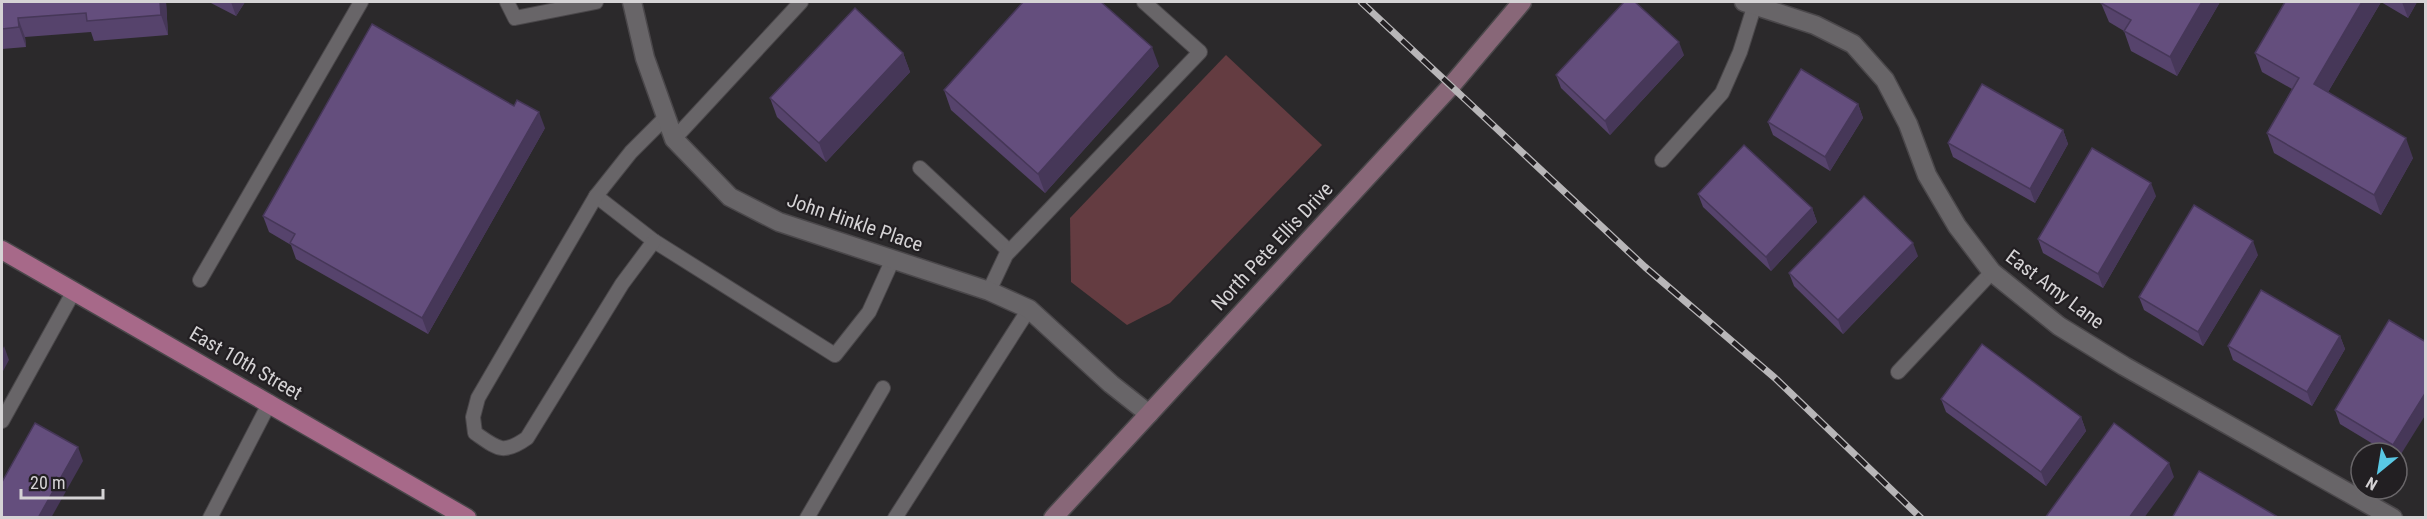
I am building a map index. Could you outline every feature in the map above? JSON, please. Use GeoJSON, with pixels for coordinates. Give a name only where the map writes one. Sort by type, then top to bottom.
{"type":"FeatureCollection","features":[{"type":"Feature","properties":{"kind":"main road","name":"East 10th Street"},"geometry":{"type":"LineString","coordinates":[[2,250],[270,402],[467,518]]}},
{"type":"Feature","properties":{"kind":"street","name":"John Hinkle Place"},"geometry":{"type":"LineString","coordinates":[[632,2],[645,58],[674,139],[730,196],[779,222],[989,291],[1029,309],[1111,384],[1149,414]]}},
{"type":"Feature","properties":{"kind":"street","name":"North Pete Ellis Drive"},"geometry":{"type":"LineString","coordinates":[[1053,518],[1451,86],[1522,2]]}},
{"type":"Feature","properties":{"kind":"street","name":"East Amy Lane"},"geometry":{"type":"LineString","coordinates":[[1750,3],[1815,25],[1853,44],[1885,80],[1908,124],[1927,175],[1957,226],[1992,272],[2059,326],[2366,511],[2393,518]]}},
{"type":"Feature","properties":{"kind":"lane"},"geometry":{"type":"LineString","coordinates":[[200,280],[361,2]]}},
{"type":"Feature","properties":{"kind":"lane"},"geometry":{"type":"LineString","coordinates":[[507,2],[515,18],[596,2]]}},
{"type":"Feature","properties":{"kind":"lane"},"geometry":{"type":"LineString","coordinates":[[674,139],[801,2]]}},
{"type":"Feature","properties":{"kind":"lane"},"geometry":{"type":"LineString","coordinates":[[989,291],[1009,251],[1200,52],[1144,2]]}},
{"type":"Feature","properties":{"kind":"lane"},"geometry":{"type":"LineString","coordinates":[[1662,160],[1722,93],[1740,52],[1750,3]]}},
{"type":"Feature","properties":{"kind":"lane"},"geometry":{"type":"LineString","coordinates":[[654,241],[622,284],[527,438],[512,448],[498,448],[475,433],[473,417],[478,398],[596,196],[631,152],[666,117]]}},
{"type":"Feature","properties":{"kind":"lane"},"geometry":{"type":"LineString","coordinates":[[920,168],[1009,251]]}},
{"type":"Feature","properties":{"kind":"lane"},"geometry":{"type":"LineString","coordinates":[[596,196],[654,241],[835,355],[869,312],[893,259]]}},
{"type":"Feature","properties":{"kind":"lane"},"geometry":{"type":"LineString","coordinates":[[1898,372],[1992,272]]}},
{"type":"Feature","properties":{"kind":"lane"},"geometry":{"type":"LineString","coordinates":[[2,421],[74,291]]}},
{"type":"Feature","properties":{"kind":"lane"},"geometry":{"type":"LineString","coordinates":[[895,518],[1029,309]]}},
{"type":"Feature","properties":{"kind":"lane"},"geometry":{"type":"LineString","coordinates":[[807,518],[883,388]]}},
{"type":"Feature","properties":{"kind":"lane"},"geometry":{"type":"LineString","coordinates":[[210,518],[270,402]]}},
{"type":"Feature","properties":{"kind":"shaded area"},"geometry":{"type":"Polygon","coordinates":[[[1226,55],[1322,145],[1170,303],[1127,325],[1071,282],[1070,218],[1226,55]]]}},
{"type":"Feature","properties":{"kind":"building"},"geometry":{"type":"Polygon","coordinates":[[[2,2],[160,2],[161,15],[87,21],[86,13],[18,18],[19,27],[2,29],[2,2]]]}},
{"type":"Feature","properties":{"kind":"building"},"geometry":{"type":"Polygon","coordinates":[[[1023,2],[1101,2],[1152,47],[1038,174],[944,90],[1023,2]]]}},
{"type":"Feature","properties":{"kind":"building"},"geometry":{"type":"Polygon","coordinates":[[[1624,2],[1635,2],[1679,42],[1605,121],[1556,75],[1624,2]]]}},
{"type":"Feature","properties":{"kind":"building"},"geometry":{"type":"Polygon","coordinates":[[[2102,2],[2202,2],[2170,57],[2124,31],[2131,20],[2102,2]]]}},
{"type":"Feature","properties":{"kind":"building"},"geometry":{"type":"Polygon","coordinates":[[[2285,2],[2362,2],[2314,84],[2406,138],[2374,195],[2267,133],[2299,78],[2255,53],[2285,2]]]}},
{"type":"Feature","properties":{"kind":"building"},"geometry":{"type":"Polygon","coordinates":[[[855,8],[903,53],[819,143],[770,98],[855,8]]]}},
{"type":"Feature","properties":{"kind":"building"},"geometry":{"type":"Polygon","coordinates":[[[372,24],[514,106],[517,100],[539,112],[422,318],[290,243],[295,234],[263,216],[372,24]]]}},
{"type":"Feature","properties":{"kind":"building"},"geometry":{"type":"Polygon","coordinates":[[[1801,69],[1858,104],[1825,157],[1768,122],[1801,69]]]}},
{"type":"Feature","properties":{"kind":"building"},"geometry":{"type":"Polygon","coordinates":[[[1982,84],[2063,130],[2030,189],[1948,143],[1982,84]]]}},
{"type":"Feature","properties":{"kind":"building"},"geometry":{"type":"Polygon","coordinates":[[[1744,145],[1812,208],[1766,257],[1698,194],[1744,145]]]}},
{"type":"Feature","properties":{"kind":"building"},"geometry":{"type":"Polygon","coordinates":[[[2092,148],[2151,183],[2098,274],[2038,239],[2092,148]]]}},
{"type":"Feature","properties":{"kind":"building"},"geometry":{"type":"Polygon","coordinates":[[[1864,196],[1913,243],[1838,320],[1789,273],[1864,196]]]}},
{"type":"Feature","properties":{"kind":"building"},"geometry":{"type":"Polygon","coordinates":[[[2194,205],[2253,241],[2198,332],[2139,297],[2194,205]]]}},
{"type":"Feature","properties":{"kind":"building"},"geometry":{"type":"Polygon","coordinates":[[[2261,290],[2340,336],[2307,392],[2228,346],[2261,290]]]}},
{"type":"Feature","properties":{"kind":"building"},"geometry":{"type":"Polygon","coordinates":[[[2389,320],[2426,342],[2426,392],[2395,441],[2386,441],[2335,410],[2389,320]]]}},
{"type":"Feature","properties":{"kind":"building"},"geometry":{"type":"Polygon","coordinates":[[[1982,344],[2081,417],[2041,472],[1941,399],[1982,344]]]}},
{"type":"Feature","properties":{"kind":"building"},"geometry":{"type":"Polygon","coordinates":[[[35,423],[78,447],[38,518],[2,518],[2,482],[35,423]]]}},
{"type":"Feature","properties":{"kind":"building"},"geometry":{"type":"Polygon","coordinates":[[[2114,423],[2169,463],[2129,518],[2045,518],[2114,423]]]}},
{"type":"Feature","properties":{"kind":"building"},"geometry":{"type":"Polygon","coordinates":[[[2199,471],[2278,517],[2172,518],[2199,471]]]}},
{"type":"Feature","properties":{"kind":"railway"},"geometry":{"type":"LineString","coordinates":[[1361,2],[1645,267],[1775,378],[1921,518]]}}]}
